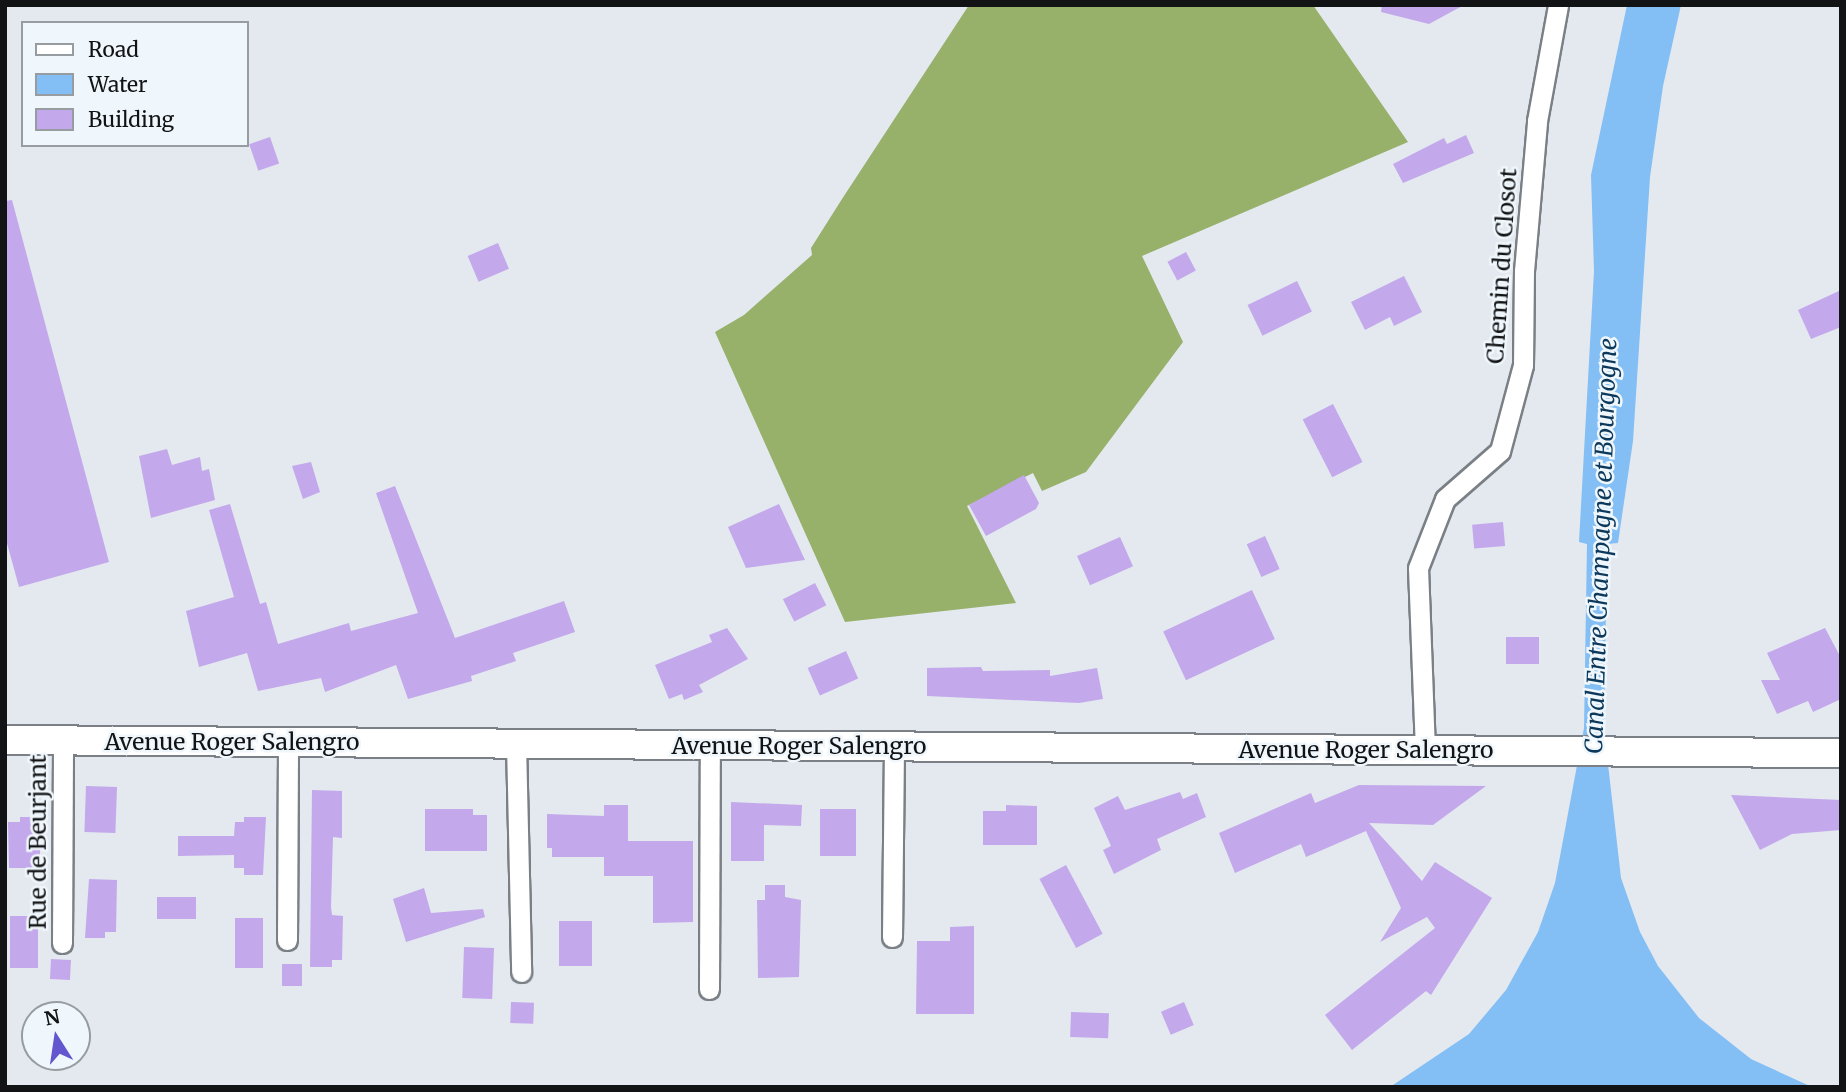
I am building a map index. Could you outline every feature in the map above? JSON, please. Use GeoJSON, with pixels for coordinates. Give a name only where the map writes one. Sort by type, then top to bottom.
{"type":"FeatureCollection","features":[{"type":"Feature","properties":{"kind":"main road","name":"Avenue Roger Salengro"},"geometry":{"type":"LineString","coordinates":[[5,740],[1841,753]]}},
{"type":"Feature","properties":{"kind":"street","name":"Chemin du Closot"},"geometry":{"type":"LineString","coordinates":[[1425,750],[1418,568],[1445,499],[1500,451],[1523,365],[1524,271],[1537,121],[1558,5]]}},
{"type":"Feature","properties":{"kind":"street","name":"Rue de Beurjant"},"geometry":{"type":"LineString","coordinates":[[62,943],[63,740]]}},
{"type":"Feature","properties":{"kind":"street"},"geometry":{"type":"LineString","coordinates":[[287,940],[288,742]]}},
{"type":"Feature","properties":{"kind":"street"},"geometry":{"type":"LineString","coordinates":[[516,743],[521,972]]}},
{"type":"Feature","properties":{"kind":"street"},"geometry":{"type":"LineString","coordinates":[[709,989],[710,745]]}},
{"type":"Feature","properties":{"kind":"street"},"geometry":{"type":"LineString","coordinates":[[892,937],[894,746]]}},
{"type":"Feature","properties":{"kind":"green space"},"geometry":{"type":"Polygon","coordinates":[[[969,5],[1313,5],[1408,142],[1142,256],[1183,342],[1086,472],[1042,491],[1033,473],[967,506],[1016,603],[845,622],[715,332],[744,315],[812,255],[811,248],[969,5]]]}},
{"type":"Feature","properties":{"kind":"water","name":"Canal Entre Champagne et Bourgogne"},"geometry":{"type":"Polygon","coordinates":[[[1627,5],[1681,5],[1663,86],[1650,177],[1633,441],[1618,543],[1607,544],[1604,729],[1621,878],[1640,932],[1658,966],[1699,1018],[1751,1059],[1812,1087],[1390,1087],[1469,1034],[1506,990],[1538,932],[1555,883],[1584,728],[1587,544],[1579,542],[1594,271],[1591,175],[1627,5]]]}},
{"type":"Feature","properties":{"kind":"building"},"geometry":{"type":"Polygon","coordinates":[[[1382,5],[1464,5],[1429,24],[1381,12],[1382,5]]]}},
{"type":"Feature","properties":{"kind":"building"},"geometry":{"type":"Polygon","coordinates":[[[1466,135],[1474,153],[1403,183],[1393,164],[1444,138],[1447,144],[1466,135]]]}},
{"type":"Feature","properties":{"kind":"building"},"geometry":{"type":"Polygon","coordinates":[[[270,137],[279,163],[258,171],[249,144],[270,137]]]}},
{"type":"Feature","properties":{"kind":"building"},"geometry":{"type":"Polygon","coordinates":[[[12,200],[109,562],[19,587],[5,536],[5,201],[12,200]]]}},
{"type":"Feature","properties":{"kind":"building"},"geometry":{"type":"Polygon","coordinates":[[[498,243],[509,269],[479,282],[468,256],[498,243]]]}},
{"type":"Feature","properties":{"kind":"building"},"geometry":{"type":"Polygon","coordinates":[[[1186,252],[1196,271],[1177,280],[1167,262],[1186,252]]]}},
{"type":"Feature","properties":{"kind":"building"},"geometry":{"type":"Polygon","coordinates":[[[1404,276],[1422,312],[1394,326],[1390,317],[1365,330],[1351,302],[1404,276]]]}},
{"type":"Feature","properties":{"kind":"building"},"geometry":{"type":"Polygon","coordinates":[[[1297,281],[1312,312],[1262,336],[1248,305],[1297,281]]]}},
{"type":"Feature","properties":{"kind":"building"},"geometry":{"type":"Polygon","coordinates":[[[1841,290],[1841,327],[1811,339],[1798,310],[1841,290]]]}},
{"type":"Feature","properties":{"kind":"building"},"geometry":{"type":"Polygon","coordinates":[[[1333,404],[1363,462],[1332,477],[1303,419],[1333,404]]]}},
{"type":"Feature","properties":{"kind":"building"},"geometry":{"type":"Polygon","coordinates":[[[167,449],[172,465],[200,457],[202,471],[209,469],[215,500],[151,518],[139,456],[167,449]]]}},
{"type":"Feature","properties":{"kind":"building"},"geometry":{"type":"Polygon","coordinates":[[[311,462],[320,492],[303,499],[292,466],[311,462]]]}},
{"type":"Feature","properties":{"kind":"building"},"geometry":{"type":"Polygon","coordinates":[[[1024,475],[1039,503],[1036,509],[986,536],[969,505],[1024,475]]]}},
{"type":"Feature","properties":{"kind":"building"},"geometry":{"type":"Polygon","coordinates":[[[395,486],[455,638],[564,601],[575,632],[513,653],[516,661],[471,676],[472,681],[408,699],[396,665],[325,692],[321,678],[258,691],[247,653],[199,667],[186,611],[234,597],[209,510],[230,504],[260,604],[266,602],[278,644],[349,623],[351,631],[418,613],[376,493],[395,486]]]}},
{"type":"Feature","properties":{"kind":"building"},"geometry":{"type":"Polygon","coordinates":[[[779,504],[805,560],[746,568],[728,527],[779,504]]]}},
{"type":"Feature","properties":{"kind":"building"},"geometry":{"type":"Polygon","coordinates":[[[1503,522],[1505,546],[1474,549],[1472,525],[1503,522]]]}},
{"type":"Feature","properties":{"kind":"building"},"geometry":{"type":"Polygon","coordinates":[[[1265,536],[1280,569],[1261,577],[1247,544],[1265,536]]]}},
{"type":"Feature","properties":{"kind":"building"},"geometry":{"type":"Polygon","coordinates":[[[1120,537],[1133,566],[1090,585],[1077,556],[1120,537]]]}},
{"type":"Feature","properties":{"kind":"building"},"geometry":{"type":"Polygon","coordinates":[[[815,583],[826,605],[794,622],[783,599],[815,583]]]}},
{"type":"Feature","properties":{"kind":"building"},"geometry":{"type":"Polygon","coordinates":[[[1252,590],[1275,639],[1186,680],[1163,631],[1252,590]]]}},
{"type":"Feature","properties":{"kind":"building"},"geometry":{"type":"Polygon","coordinates":[[[727,628],[748,659],[699,685],[703,692],[684,700],[682,694],[669,699],[655,665],[712,642],[709,635],[727,628]]]}},
{"type":"Feature","properties":{"kind":"building"},"geometry":{"type":"Polygon","coordinates":[[[1825,628],[1841,658],[1841,699],[1813,712],[1808,701],[1777,714],[1761,680],[1780,680],[1767,653],[1825,628]]]}},
{"type":"Feature","properties":{"kind":"building"},"geometry":{"type":"Polygon","coordinates":[[[1506,637],[1539,637],[1539,664],[1506,664],[1506,637]]]}},
{"type":"Feature","properties":{"kind":"building"},"geometry":{"type":"Polygon","coordinates":[[[846,651],[858,678],[820,695],[808,668],[846,651]]]}},
{"type":"Feature","properties":{"kind":"building"},"geometry":{"type":"Polygon","coordinates":[[[981,667],[983,671],[1050,670],[1050,676],[1097,668],[1103,699],[1079,703],[927,696],[927,668],[981,667]]]}},
{"type":"Feature","properties":{"kind":"building"},"geometry":{"type":"Polygon","coordinates":[[[1359,785],[1486,786],[1433,825],[1369,823],[1422,881],[1435,862],[1492,898],[1431,995],[1426,991],[1352,1050],[1325,1015],[1435,928],[1427,917],[1380,942],[1401,908],[1366,831],[1306,857],[1301,844],[1235,873],[1219,833],[1311,793],[1315,803],[1359,785]]]}},
{"type":"Feature","properties":{"kind":"building"},"geometry":{"type":"Polygon","coordinates":[[[86,786],[117,787],[115,833],[84,832],[86,786]]]}},
{"type":"Feature","properties":{"kind":"building"},"geometry":{"type":"Polygon","coordinates":[[[312,790],[342,791],[342,838],[333,837],[331,907],[332,915],[343,916],[342,960],[332,960],[332,967],[310,967],[312,790]]]}},
{"type":"Feature","properties":{"kind":"building"},"geometry":{"type":"Polygon","coordinates":[[[1180,792],[1183,799],[1197,793],[1206,817],[1157,839],[1161,850],[1114,874],[1103,850],[1111,846],[1094,808],[1118,796],[1125,810],[1180,792]]]}},
{"type":"Feature","properties":{"kind":"building"},"geometry":{"type":"Polygon","coordinates":[[[1731,795],[1841,800],[1841,830],[1792,834],[1760,850],[1731,795]]]}},
{"type":"Feature","properties":{"kind":"building"},"geometry":{"type":"Polygon","coordinates":[[[731,802],[802,805],[801,826],[764,825],[764,861],[731,861],[731,802]]]}},
{"type":"Feature","properties":{"kind":"building"},"geometry":{"type":"Polygon","coordinates":[[[604,805],[628,805],[628,841],[693,841],[693,922],[653,923],[653,876],[604,876],[604,857],[552,857],[552,848],[547,848],[547,814],[604,816],[604,805]]]}},
{"type":"Feature","properties":{"kind":"building"},"geometry":{"type":"Polygon","coordinates":[[[1006,805],[1037,806],[1037,845],[983,845],[983,811],[1006,811],[1006,805]]]}},
{"type":"Feature","properties":{"kind":"building"},"geometry":{"type":"Polygon","coordinates":[[[425,809],[473,809],[473,815],[487,815],[487,851],[425,851],[425,809]]]}},
{"type":"Feature","properties":{"kind":"building"},"geometry":{"type":"Polygon","coordinates":[[[820,809],[856,809],[856,856],[820,856],[820,809]]]}},
{"type":"Feature","properties":{"kind":"building"},"geometry":{"type":"Polygon","coordinates":[[[20,817],[40,817],[40,868],[9,868],[8,822],[20,822],[20,817]]]}},
{"type":"Feature","properties":{"kind":"building"},"geometry":{"type":"Polygon","coordinates":[[[244,817],[266,817],[263,875],[244,875],[244,868],[234,868],[234,855],[178,856],[178,836],[234,836],[235,822],[244,822],[244,817]]]}},
{"type":"Feature","properties":{"kind":"building"},"geometry":{"type":"Polygon","coordinates":[[[1066,865],[1103,934],[1076,948],[1040,879],[1066,865]]]}},
{"type":"Feature","properties":{"kind":"building"},"geometry":{"type":"Polygon","coordinates":[[[89,879],[117,880],[116,932],[105,932],[105,938],[85,938],[89,879]]]}},
{"type":"Feature","properties":{"kind":"building"},"geometry":{"type":"Polygon","coordinates":[[[765,885],[785,885],[785,897],[801,900],[799,977],[758,978],[757,900],[765,900],[765,885]]]}},
{"type":"Feature","properties":{"kind":"building"},"geometry":{"type":"Polygon","coordinates":[[[424,888],[431,913],[483,909],[485,917],[406,942],[393,899],[424,888]]]}},
{"type":"Feature","properties":{"kind":"building"},"geometry":{"type":"Polygon","coordinates":[[[157,897],[196,897],[196,919],[157,919],[157,897]]]}},
{"type":"Feature","properties":{"kind":"building"},"geometry":{"type":"Polygon","coordinates":[[[10,916],[38,916],[38,968],[10,968],[10,916]]]}},
{"type":"Feature","properties":{"kind":"building"},"geometry":{"type":"Polygon","coordinates":[[[235,918],[263,918],[263,968],[235,968],[235,918]]]}},
{"type":"Feature","properties":{"kind":"building"},"geometry":{"type":"Polygon","coordinates":[[[559,921],[592,921],[592,966],[559,966],[559,921]]]}},
{"type":"Feature","properties":{"kind":"building"},"geometry":{"type":"Polygon","coordinates":[[[974,926],[974,1014],[916,1014],[917,941],[950,941],[950,927],[974,926]]]}},
{"type":"Feature","properties":{"kind":"building"},"geometry":{"type":"Polygon","coordinates":[[[464,947],[494,948],[492,999],[462,998],[464,947]]]}},
{"type":"Feature","properties":{"kind":"building"},"geometry":{"type":"Polygon","coordinates":[[[51,959],[71,960],[70,980],[50,979],[51,959]]]}},
{"type":"Feature","properties":{"kind":"building"},"geometry":{"type":"Polygon","coordinates":[[[282,964],[302,964],[302,986],[282,986],[282,964]]]}},
{"type":"Feature","properties":{"kind":"building"},"geometry":{"type":"Polygon","coordinates":[[[511,1002],[534,1003],[533,1024],[510,1023],[511,1002]]]}},
{"type":"Feature","properties":{"kind":"building"},"geometry":{"type":"Polygon","coordinates":[[[1184,1002],[1194,1025],[1171,1035],[1161,1012],[1184,1002]]]}},
{"type":"Feature","properties":{"kind":"building"},"geometry":{"type":"Polygon","coordinates":[[[1071,1012],[1109,1013],[1108,1038],[1070,1037],[1071,1012]]]}}]}
